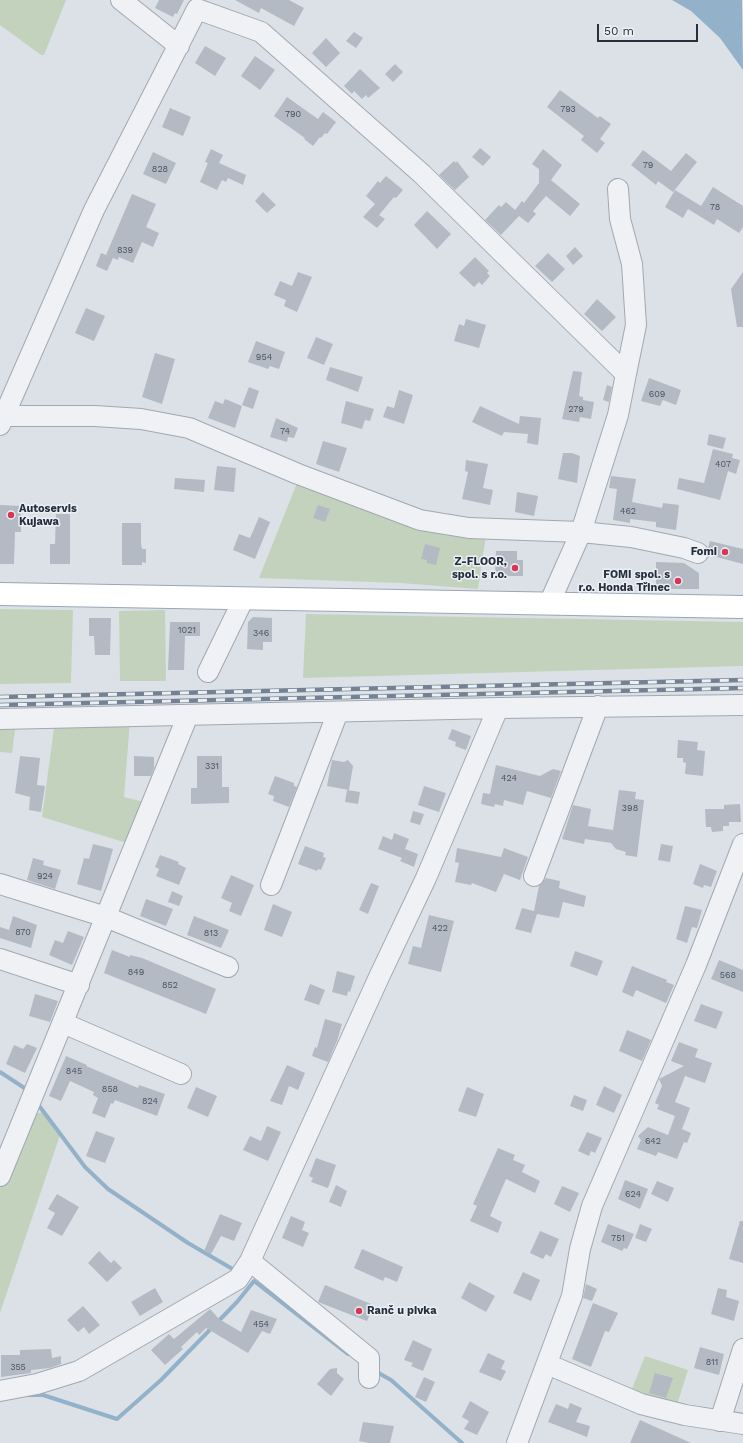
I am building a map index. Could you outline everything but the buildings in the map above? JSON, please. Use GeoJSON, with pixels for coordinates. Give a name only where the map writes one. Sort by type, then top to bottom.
{"type":"FeatureCollection","features":[{"type":"Feature","properties":{"kind":"main road"},"geometry":{"type":"LineString","coordinates":[[0,594],[743,607]]}},
{"type":"Feature","properties":{"kind":"street"},"geometry":{"type":"LineString","coordinates":[[120,0],[180,46]]}},
{"type":"Feature","properties":{"kind":"street"},"geometry":{"type":"LineString","coordinates":[[626,374],[422,174],[261,32],[197,9],[180,46],[94,210],[1,419],[95,416],[140,419],[189,428],[312,479],[420,520],[469,528],[581,532],[631,537],[684,548],[698,553]]}},
{"type":"Feature","properties":{"kind":"street"},"geometry":{"type":"LineString","coordinates":[[549,604],[581,532],[618,415],[636,325],[632,264],[620,219],[618,189]]}},
{"type":"Feature","properties":{"kind":"street"},"geometry":{"type":"LineString","coordinates":[[208,672],[244,598]]}},
{"type":"Feature","properties":{"kind":"street"},"geometry":{"type":"LineString","coordinates":[[0,718],[598,706],[743,705]]}},
{"type":"Feature","properties":{"kind":"street"},"geometry":{"type":"LineString","coordinates":[[534,876],[598,706]]}},
{"type":"Feature","properties":{"kind":"street"},"geometry":{"type":"LineString","coordinates":[[0,1391],[37,1384],[79,1371],[245,1269],[426,878],[498,708]]}},
{"type":"Feature","properties":{"kind":"street"},"geometry":{"type":"LineString","coordinates":[[272,885],[338,712]]}},
{"type":"Feature","properties":{"kind":"street"},"geometry":{"type":"LineString","coordinates":[[0,1176],[188,715]]}},
{"type":"Feature","properties":{"kind":"street"},"geometry":{"type":"LineString","coordinates":[[517,1443],[572,1296],[580,1249],[592,1206],[696,965],[743,844]]}},
{"type":"Feature","properties":{"kind":"street"},"geometry":{"type":"LineString","coordinates":[[0,884],[106,917],[228,967]]}},
{"type":"Feature","properties":{"kind":"street"},"geometry":{"type":"LineString","coordinates":[[0,959],[79,984]]}},
{"type":"Feature","properties":{"kind":"street"},"geometry":{"type":"LineString","coordinates":[[63,1023],[181,1074]]}},
{"type":"Feature","properties":{"kind":"street"},"geometry":{"type":"LineString","coordinates":[[245,1269],[369,1358],[369,1378]]}},
{"type":"Feature","properties":{"kind":"street"},"geometry":{"type":"LineString","coordinates":[[720,1421],[743,1349]]}},
{"type":"Feature","properties":{"kind":"street"},"geometry":{"type":"LineString","coordinates":[[547,1364],[641,1404],[720,1421],[743,1424]]}},
{"type":"Feature","properties":{"kind":"green space"},"geometry":{"type":"Polygon","coordinates":[[[0,0],[66,0],[44,55],[41,55],[0,25],[0,0]]]}},
{"type":"Feature","properties":{"kind":"green space"},"geometry":{"type":"Polygon","coordinates":[[[299,478],[486,535],[478,589],[400,583],[259,578],[299,478]]]}},
{"type":"Feature","properties":{"kind":"green space"},"geometry":{"type":"Polygon","coordinates":[[[0,609],[73,610],[71,683],[0,684],[0,609]]]}},
{"type":"Feature","properties":{"kind":"green space"},"geometry":{"type":"Polygon","coordinates":[[[165,610],[166,681],[120,681],[119,611],[165,610]]]}},
{"type":"Feature","properties":{"kind":"green space"},"geometry":{"type":"Polygon","coordinates":[[[306,614],[743,622],[743,666],[303,678],[306,614]]]}},
{"type":"Feature","properties":{"kind":"green space"},"geometry":{"type":"Polygon","coordinates":[[[130,720],[124,797],[148,803],[130,844],[42,817],[55,721],[130,720]]]}},
{"type":"Feature","properties":{"kind":"green space"},"geometry":{"type":"Polygon","coordinates":[[[0,723],[16,723],[12,753],[0,752],[0,723]]]}},
{"type":"Feature","properties":{"kind":"green space"},"geometry":{"type":"Polygon","coordinates":[[[43,1112],[61,1132],[0,1313],[0,1188],[29,1115],[43,1112]]]}},
{"type":"Feature","properties":{"kind":"green space"},"geometry":{"type":"Polygon","coordinates":[[[645,1356],[688,1370],[676,1408],[630,1394],[645,1356]]]}},
{"type":"Feature","properties":{"kind":"water"},"geometry":{"type":"Polygon","coordinates":[[[672,0],[742,0],[743,70],[720,38],[691,11],[672,0]]]}},
{"type":"Feature","properties":{"kind":"waterway"},"geometry":{"type":"LineString","coordinates":[[0,1072],[26,1089]]}},
{"type":"Feature","properties":{"kind":"waterway"},"geometry":{"type":"LineString","coordinates":[[40,1107],[85,1167],[108,1189],[188,1243],[236,1271]]}},
{"type":"Feature","properties":{"kind":"waterway"},"geometry":{"type":"LineString","coordinates":[[28,1395],[43,1395],[117,1419],[161,1380],[237,1302],[254,1281],[348,1354]]}},
{"type":"Feature","properties":{"kind":"waterway"},"geometry":{"type":"LineString","coordinates":[[375,1371],[391,1380],[462,1443]]}},
{"type":"Feature","properties":{"kind":"railway"},"geometry":{"type":"LineString","coordinates":[[0,697],[743,680]]}},
{"type":"Feature","properties":{"kind":"railway"},"geometry":{"type":"LineString","coordinates":[[0,705],[743,688]]}},
{"type":"Feature","properties":{"kind":"place","name":"Autoservis Kujawa"},"geometry":{"type":"Point","coordinates":[11,515]}},
{"type":"Feature","properties":{"kind":"place","name":"Fomi"},"geometry":{"type":"Point","coordinates":[725,552]}},
{"type":"Feature","properties":{"kind":"place","name":"Z-FLOOR, spol. s r.o."},"geometry":{"type":"Point","coordinates":[515,568]}},
{"type":"Feature","properties":{"kind":"place","name":"FOMI spol. s r.o. Honda Třinec"},"geometry":{"type":"Point","coordinates":[678,581]}},
{"type":"Feature","properties":{"kind":"place","name":"Ranč u pivka"},"geometry":{"type":"Point","coordinates":[359,1311]}}]}
